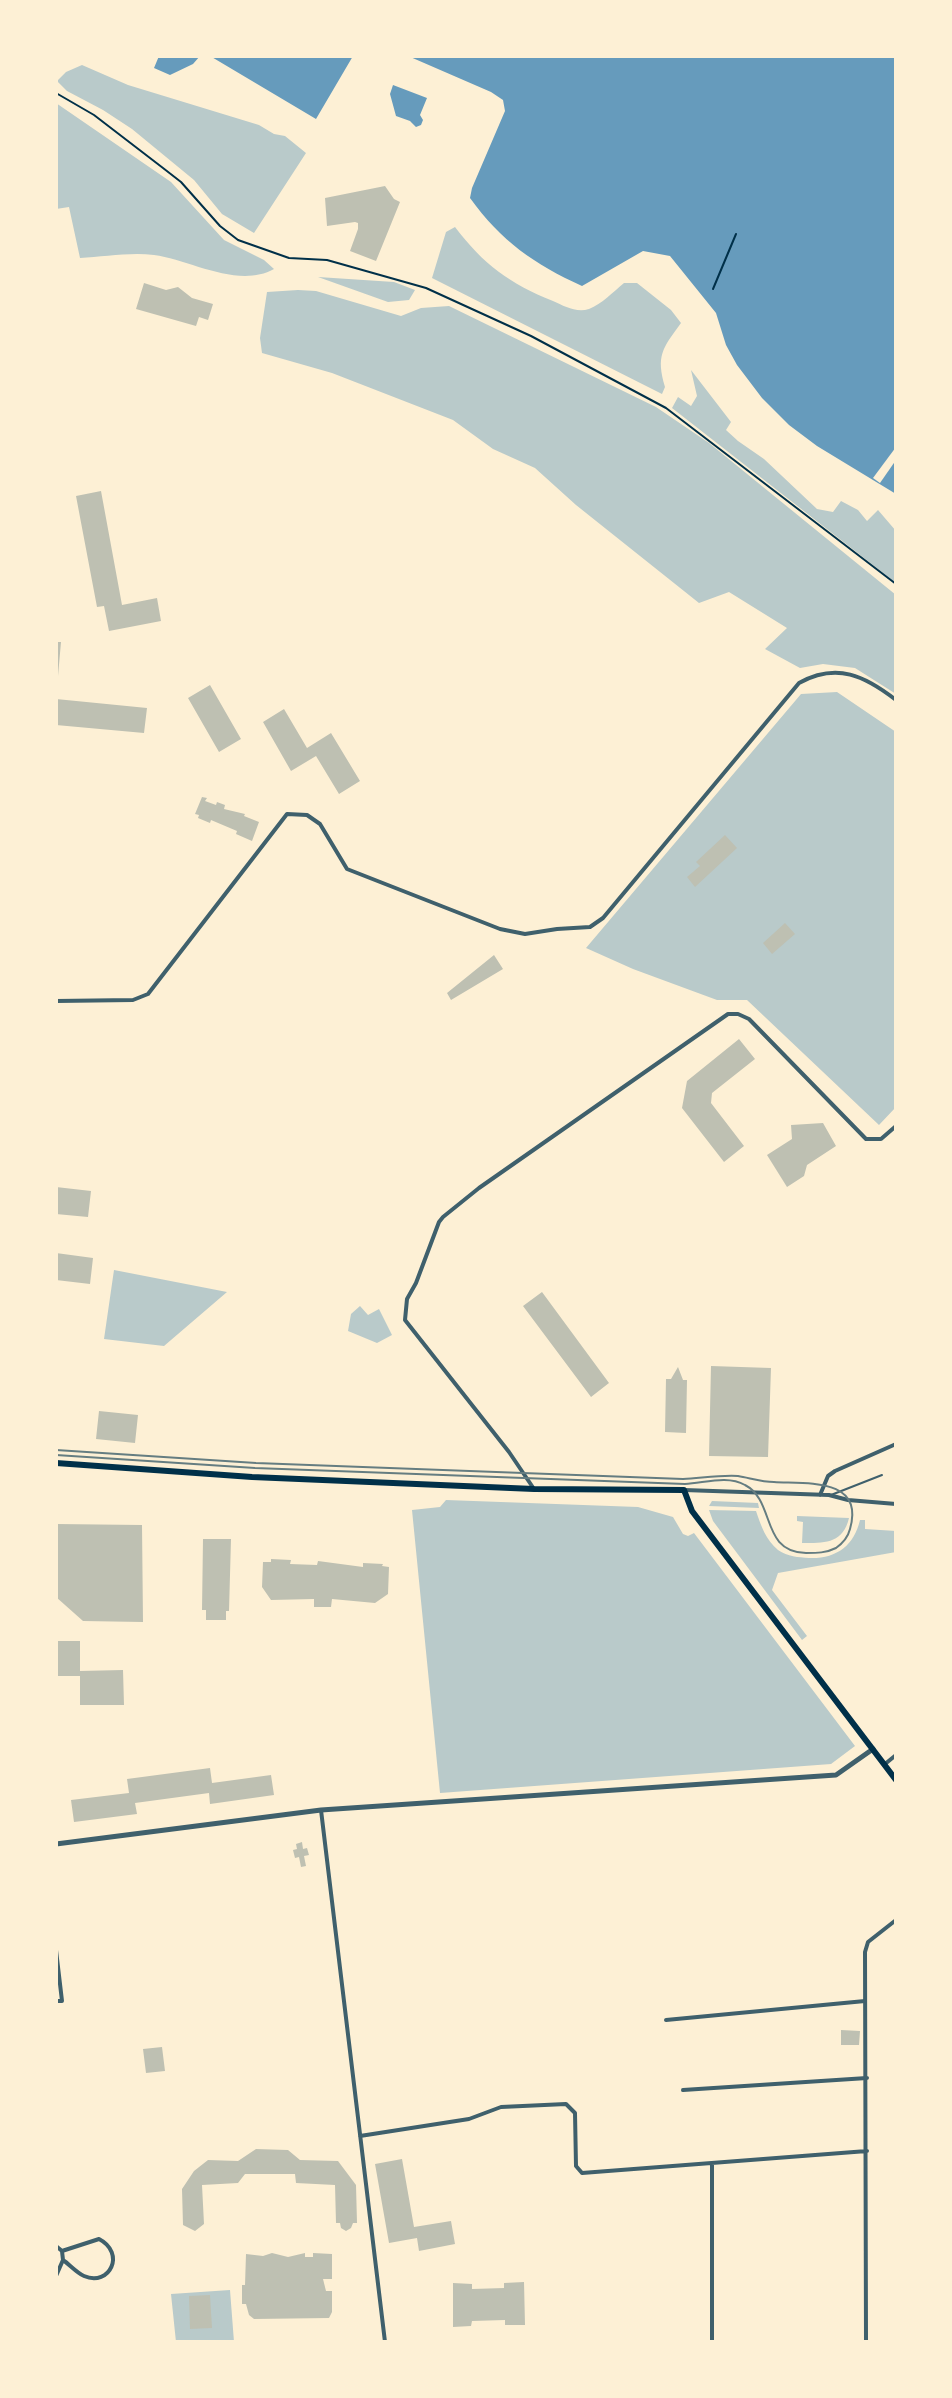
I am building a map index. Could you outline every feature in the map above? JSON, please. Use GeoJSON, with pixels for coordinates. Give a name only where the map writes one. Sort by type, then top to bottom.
{"type":"FeatureCollection","features":[{"type":"Feature","properties":{"kind":"main road"},"geometry":{"type":"LineString","coordinates":[[56,1463],[252,1477],[534,1489],[684,1490],[692,1511],[896,1780]]}},
{"type":"Feature","properties":{"kind":"street"},"geometry":{"type":"LineString","coordinates":[[56,1001],[133,1000],[148,994],[287,814],[299,813],[320,824],[347,869],[445,909],[520,935],[590,927],[603,918],[789,693],[807,679],[851,674],[864,678],[896,700]]}},
{"type":"Feature","properties":{"kind":"street"},"geometry":{"type":"LineString","coordinates":[[534,1489],[509,1452],[405,1320],[407,1299],[443,1217],[479,1188],[728,1014],[749,1019],[866,1139],[881,1139],[896,1126]]}},
{"type":"Feature","properties":{"kind":"street"},"geometry":{"type":"LineString","coordinates":[[820,1495],[826,1480],[835,1471],[896,1444]]}},
{"type":"Feature","properties":{"kind":"street"},"geometry":{"type":"LineString","coordinates":[[684,1490],[829,1495],[848,1500],[896,1504]]}},
{"type":"Feature","properties":{"kind":"street"},"geometry":{"type":"LineString","coordinates":[[56,1844],[321,1810],[836,1775],[874,1748]]}},
{"type":"Feature","properties":{"kind":"street"},"geometry":{"type":"LineString","coordinates":[[885,1764],[896,1755]]}},
{"type":"Feature","properties":{"kind":"street"},"geometry":{"type":"LineString","coordinates":[[321,1810],[385,2342]]}},
{"type":"Feature","properties":{"kind":"street"},"geometry":{"type":"LineString","coordinates":[[866,2342],[865,1952],[868,1942],[896,1920]]}},
{"type":"Feature","properties":{"kind":"street"},"geometry":{"type":"LineString","coordinates":[[56,1950],[62,2001],[56,2001]]}},
{"type":"Feature","properties":{"kind":"street"},"geometry":{"type":"LineString","coordinates":[[666,2020],[865,2001]]}},
{"type":"Feature","properties":{"kind":"street"},"geometry":{"type":"LineString","coordinates":[[683,2090],[867,2078]]}},
{"type":"Feature","properties":{"kind":"street"},"geometry":{"type":"LineString","coordinates":[[360,2136],[469,2119],[501,2107],[566,2104],[575,2113],[576,2166],[582,2173],[867,2151]]}},
{"type":"Feature","properties":{"kind":"street"},"geometry":{"type":"LineString","coordinates":[[712,2163],[712,2342]]}},
{"type":"Feature","properties":{"kind":"street"},"geometry":{"type":"LineString","coordinates":[[62,2251],[99,2239],[108,2245],[114,2259],[106,2274],[93,2278],[83,2276],[63,2260]]}},
{"type":"Feature","properties":{"kind":"street"},"geometry":{"type":"LineString","coordinates":[[56,2246],[62,2251],[63,2260],[56,2276]]}},
{"type":"Feature","properties":{"kind":"lane"},"geometry":{"type":"LineString","coordinates":[[829,1495],[882,1475]]}},
{"type":"Feature","properties":{"kind":"path"},"geometry":{"type":"LineString","coordinates":[[56,93],[94,115],[172,175],[220,226],[238,240],[289,258],[327,260],[426,288],[519,330],[641,393],[677,416],[896,584]]}},
{"type":"Feature","properties":{"kind":"path"},"geometry":{"type":"LineString","coordinates":[[713,289],[736,234]]}},
{"type":"Feature","properties":{"kind":"shaded area"},"geometry":{"type":"Polygon","coordinates":[[[82,65],[128,85],[259,125],[274,134],[285,136],[306,153],[254,233],[222,214],[194,180],[132,129],[67,91],[57,81],[66,72],[82,65]]]}},
{"type":"Feature","properties":{"kind":"shaded area"},"geometry":{"type":"Polygon","coordinates":[[[56,103],[171,182],[224,240],[264,260],[274,269],[245,276],[154,255],[80,258],[69,207],[56,209],[56,103]]]}},
{"type":"Feature","properties":{"kind":"shaded area"},"geometry":{"type":"Polygon","coordinates":[[[455,227],[498,272],[566,307],[589,309],[624,283],[637,283],[671,310],[681,323],[662,353],[665,387],[662,394],[432,278],[446,232],[455,227]]]}},
{"type":"Feature","properties":{"kind":"shaded area"},"geometry":{"type":"Polygon","coordinates":[[[318,277],[394,282],[415,290],[409,300],[388,302],[318,277]]]}},
{"type":"Feature","properties":{"kind":"shaded area"},"geometry":{"type":"Polygon","coordinates":[[[316,291],[401,316],[421,308],[449,306],[656,407],[709,443],[896,595],[896,694],[855,668],[823,664],[800,668],[765,649],[787,628],[729,592],[699,603],[576,505],[535,468],[493,449],[453,420],[332,373],[262,353],[260,338],[267,292],[316,291]]]}},
{"type":"Feature","properties":{"kind":"shaded area"},"geometry":{"type":"Polygon","coordinates":[[[691,370],[731,422],[726,430],[764,459],[817,509],[833,512],[841,501],[858,510],[867,521],[878,510],[896,531],[896,583],[672,408],[678,397],[691,406],[697,396],[691,370]]]}},
{"type":"Feature","properties":{"kind":"shaded area"},"geometry":{"type":"Polygon","coordinates":[[[837,692],[896,732],[896,1107],[879,1125],[747,1000],[717,1000],[586,948],[801,694],[837,692]]]}},
{"type":"Feature","properties":{"kind":"shaded area"},"geometry":{"type":"Polygon","coordinates":[[[114,1270],[227,1292],[164,1346],[104,1339],[114,1270]]]}},
{"type":"Feature","properties":{"kind":"shaded area"},"geometry":{"type":"Polygon","coordinates":[[[360,1306],[368,1315],[379,1309],[392,1335],[377,1343],[348,1331],[351,1314],[360,1306]]]}},
{"type":"Feature","properties":{"kind":"shaded area"},"geometry":{"type":"Polygon","coordinates":[[[446,1500],[638,1507],[673,1517],[683,1534],[688,1536],[694,1533],[855,1746],[831,1764],[440,1793],[412,1510],[440,1507],[446,1500]]]}},
{"type":"Feature","properties":{"kind":"shaded area"},"geometry":{"type":"Polygon","coordinates":[[[712,1501],[758,1503],[759,1508],[709,1506],[712,1501]]]}},
{"type":"Feature","properties":{"kind":"shaded area"},"geometry":{"type":"Polygon","coordinates":[[[709,1510],[756,1511],[770,1542],[778,1550],[793,1556],[819,1558],[835,1553],[848,1544],[860,1520],[865,1520],[865,1529],[896,1531],[896,1552],[778,1573],[772,1590],[807,1636],[802,1640],[713,1521],[709,1510]]]}},
{"type":"Feature","properties":{"kind":"shaded area"},"geometry":{"type":"Polygon","coordinates":[[[797,1516],[849,1518],[842,1533],[832,1540],[802,1543],[803,1522],[797,1521],[797,1516]]]}},
{"type":"Feature","properties":{"kind":"shaded area"},"geometry":{"type":"Polygon","coordinates":[[[230,2290],[234,2342],[176,2342],[171,2294],[230,2290]]]}},
{"type":"Feature","properties":{"kind":"water"},"geometry":{"type":"Polygon","coordinates":[[[159,56],[200,56],[193,64],[170,75],[154,68],[159,56]]]}},
{"type":"Feature","properties":{"kind":"water"},"geometry":{"type":"Polygon","coordinates":[[[210,56],[353,56],[316,119],[210,56]]]}},
{"type":"Feature","properties":{"kind":"water"},"geometry":{"type":"Polygon","coordinates":[[[408,56],[896,56],[896,494],[817,446],[789,425],[762,398],[726,345],[716,313],[670,256],[643,251],[582,286],[534,260],[506,239],[470,198],[505,111],[503,100],[408,56]]]}},
{"type":"Feature","properties":{"kind":"water"},"geometry":{"type":"Polygon","coordinates":[[[393,85],[427,98],[420,115],[423,120],[421,125],[416,127],[396,116],[390,94],[393,85]]]}},
{"type":"Feature","properties":{"kind":"pier"},"geometry":{"type":"Polygon","coordinates":[[[896,447],[896,460],[880,483],[873,478],[896,447]]]}},
{"type":"Feature","properties":{"kind":"building"},"geometry":{"type":"Polygon","coordinates":[[[385,186],[400,202],[376,261],[350,251],[358,223],[327,226],[325,198],[385,186]]]}},
{"type":"Feature","properties":{"kind":"building"},"geometry":{"type":"Polygon","coordinates":[[[144,283],[166,290],[178,287],[192,298],[213,304],[208,320],[199,317],[196,326],[136,309],[144,283]]]}},
{"type":"Feature","properties":{"kind":"building"},"geometry":{"type":"Polygon","coordinates":[[[101,491],[122,605],[157,598],[161,621],[109,631],[104,606],[97,607],[76,496],[101,491]]]}},
{"type":"Feature","properties":{"kind":"building"},"geometry":{"type":"Polygon","coordinates":[[[56,642],[61,642],[58,676],[56,675],[56,642]]]}},
{"type":"Feature","properties":{"kind":"building"},"geometry":{"type":"Polygon","coordinates":[[[210,685],[241,739],[219,752],[188,698],[210,685]]]}},
{"type":"Feature","properties":{"kind":"building"},"geometry":{"type":"Polygon","coordinates":[[[56,699],[147,708],[144,733],[56,725],[56,699]]]}},
{"type":"Feature","properties":{"kind":"building"},"geometry":{"type":"Polygon","coordinates":[[[284,709],[307,748],[331,733],[360,781],[339,794],[316,756],[291,771],[263,722],[284,709]]]}},
{"type":"Feature","properties":{"kind":"building"},"geometry":{"type":"Polygon","coordinates":[[[202,797],[207,798],[205,801],[225,805],[224,809],[245,814],[259,822],[252,841],[236,834],[237,831],[198,818],[199,815],[195,814],[202,797]]]}},
{"type":"Feature","properties":{"kind":"building"},"geometry":{"type":"Polygon","coordinates":[[[725,835],[737,848],[695,887],[687,877],[700,866],[696,862],[725,835]]]}},
{"type":"Feature","properties":{"kind":"building"},"geometry":{"type":"Polygon","coordinates":[[[785,923],[795,934],[772,954],[763,943],[785,923]]]}},
{"type":"Feature","properties":{"kind":"building"},"geometry":{"type":"Polygon","coordinates":[[[494,955],[503,969],[451,1000],[447,993],[494,955]]]}},
{"type":"Feature","properties":{"kind":"building"},"geometry":{"type":"Polygon","coordinates":[[[739,1039],[755,1059],[712,1093],[711,1103],[744,1146],[724,1162],[682,1108],[687,1081],[739,1039]]]}},
{"type":"Feature","properties":{"kind":"building"},"geometry":{"type":"Polygon","coordinates":[[[823,1123],[836,1146],[807,1165],[804,1176],[787,1187],[767,1155],[792,1139],[791,1125],[823,1123]]]}},
{"type":"Feature","properties":{"kind":"building"},"geometry":{"type":"Polygon","coordinates":[[[56,1187],[91,1191],[88,1217],[56,1214],[56,1187]]]}},
{"type":"Feature","properties":{"kind":"building"},"geometry":{"type":"Polygon","coordinates":[[[56,1253],[93,1258],[90,1284],[56,1280],[56,1253]]]}},
{"type":"Feature","properties":{"kind":"building"},"geometry":{"type":"Polygon","coordinates":[[[542,1292],[609,1383],[591,1397],[523,1306],[542,1292]]]}},
{"type":"Feature","properties":{"kind":"building"},"geometry":{"type":"Polygon","coordinates":[[[711,1366],[771,1368],[768,1457],[709,1456],[711,1366]]]}},
{"type":"Feature","properties":{"kind":"building"},"geometry":{"type":"Polygon","coordinates":[[[678,1367],[683,1380],[687,1380],[686,1433],[665,1432],[666,1379],[671,1379],[678,1367]]]}},
{"type":"Feature","properties":{"kind":"building"},"geometry":{"type":"Polygon","coordinates":[[[99,1411],[138,1415],[135,1443],[96,1439],[99,1411]]]}},
{"type":"Feature","properties":{"kind":"building"},"geometry":{"type":"Polygon","coordinates":[[[56,1524],[142,1525],[143,1622],[83,1621],[56,1597],[56,1524]]]}},
{"type":"Feature","properties":{"kind":"building"},"geometry":{"type":"Polygon","coordinates":[[[203,1539],[231,1539],[229,1611],[226,1611],[226,1620],[206,1620],[206,1610],[202,1610],[203,1539]]]}},
{"type":"Feature","properties":{"kind":"building"},"geometry":{"type":"Polygon","coordinates":[[[271,1559],[291,1560],[290,1564],[317,1565],[318,1561],[363,1567],[363,1563],[383,1564],[389,1567],[388,1594],[375,1603],[332,1599],[331,1607],[314,1607],[314,1599],[271,1600],[262,1587],[263,1562],[271,1562],[271,1559]]]}},
{"type":"Feature","properties":{"kind":"building"},"geometry":{"type":"Polygon","coordinates":[[[56,1641],[80,1641],[80,1671],[123,1670],[124,1705],[80,1705],[80,1676],[56,1676],[56,1641]]]}},
{"type":"Feature","properties":{"kind":"building"},"geometry":{"type":"Polygon","coordinates":[[[210,1768],[212,1783],[271,1775],[274,1795],[210,1804],[209,1793],[135,1803],[137,1814],[74,1822],[71,1800],[129,1793],[127,1779],[210,1768]]]}},
{"type":"Feature","properties":{"kind":"building"},"geometry":{"type":"Polygon","coordinates":[[[302,1842],[303,1849],[307,1848],[309,1855],[304,1856],[306,1866],[301,1867],[299,1857],[295,1858],[293,1850],[297,1849],[296,1844],[302,1842]]]}},
{"type":"Feature","properties":{"kind":"building"},"geometry":{"type":"Polygon","coordinates":[[[841,2030],[860,2031],[859,2045],[841,2045],[841,2030]]]}},
{"type":"Feature","properties":{"kind":"building"},"geometry":{"type":"Polygon","coordinates":[[[162,2047],[165,2071],[146,2073],[143,2049],[162,2047]]]}},
{"type":"Feature","properties":{"kind":"building"},"geometry":{"type":"Polygon","coordinates":[[[256,2149],[288,2150],[300,2160],[338,2161],[356,2185],[357,2223],[346,2231],[340,2223],[336,2223],[335,2185],[296,2183],[295,2174],[245,2174],[238,2183],[202,2185],[204,2224],[195,2231],[183,2225],[182,2189],[194,2171],[208,2160],[238,2161],[256,2149]]]}},
{"type":"Feature","properties":{"kind":"building"},"geometry":{"type":"Polygon","coordinates":[[[402,2159],[414,2227],[451,2221],[455,2244],[419,2251],[417,2238],[389,2243],[375,2164],[402,2159]]]}},
{"type":"Feature","properties":{"kind":"building"},"geometry":{"type":"Polygon","coordinates":[[[272,2253],[288,2257],[305,2253],[305,2257],[313,2257],[313,2253],[332,2254],[332,2279],[323,2279],[326,2291],[332,2291],[329,2318],[254,2319],[249,2315],[246,2304],[242,2304],[246,2254],[263,2256],[272,2253]]]}},
{"type":"Feature","properties":{"kind":"building"},"geometry":{"type":"Polygon","coordinates":[[[524,2282],[525,2325],[505,2325],[505,2320],[472,2321],[471,2326],[453,2327],[453,2283],[472,2284],[472,2289],[504,2288],[504,2283],[524,2282]]]}},
{"type":"Feature","properties":{"kind":"building"},"geometry":{"type":"Polygon","coordinates":[[[210,2295],[212,2328],[190,2329],[189,2296],[210,2295]]]}},
{"type":"Feature","properties":{"kind":"tram line"},"geometry":{"type":"LineString","coordinates":[[56,1450],[256,1463],[683,1479],[738,1476],[829,1487],[849,1500],[852,1512],[849,1532],[841,1544],[829,1551],[806,1553],[781,1544],[755,1492],[731,1480],[685,1484],[255,1468],[56,1455]]}}]}
